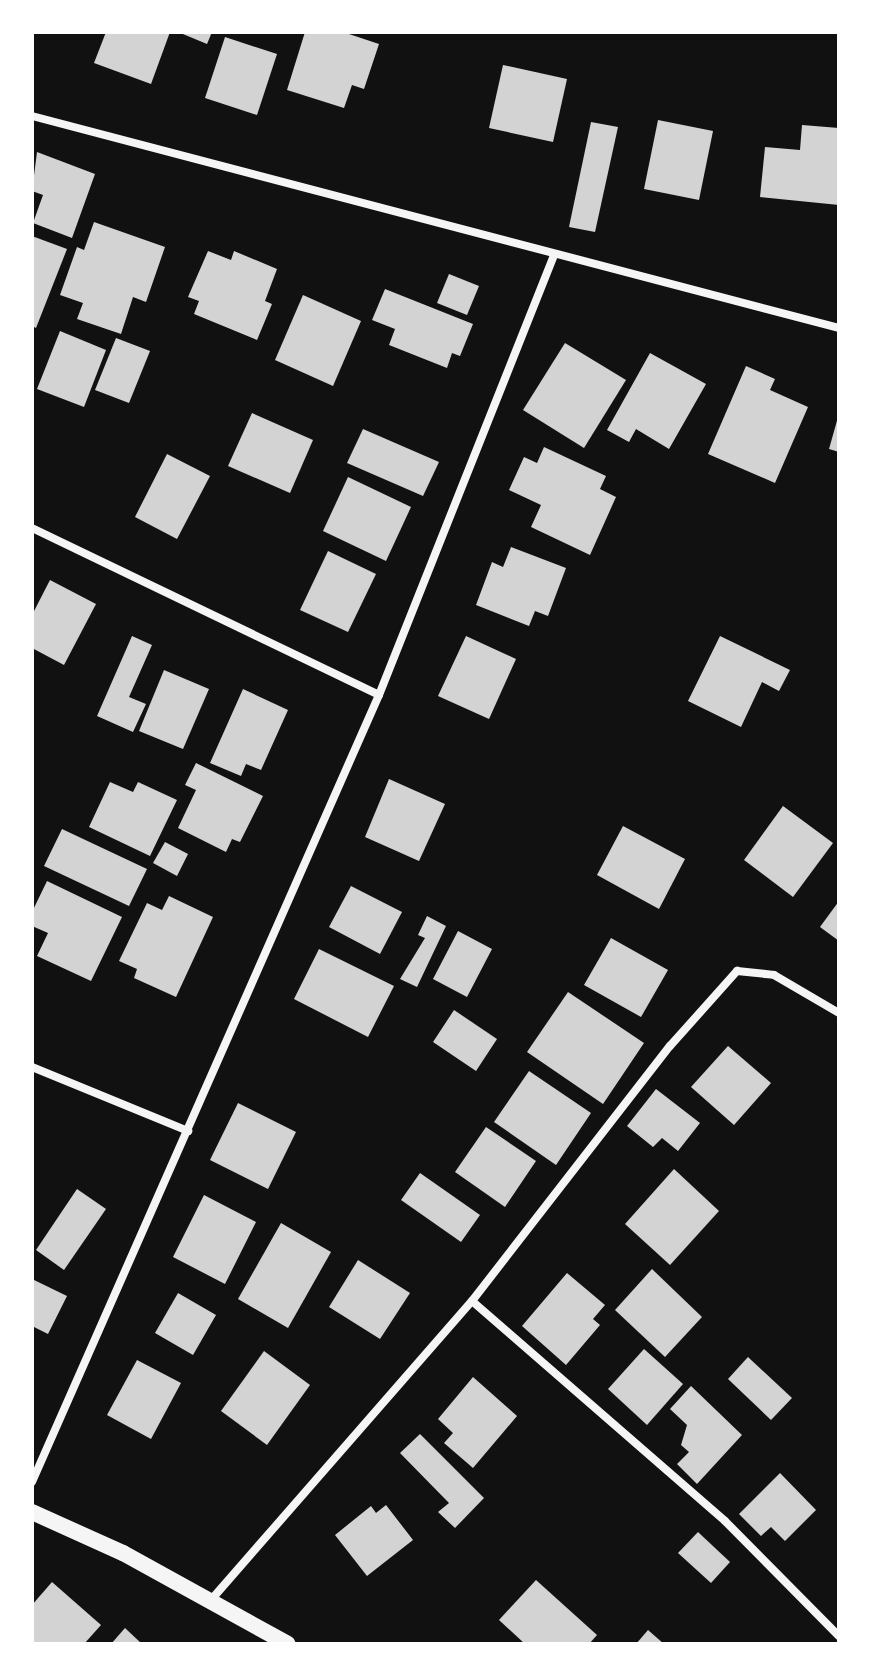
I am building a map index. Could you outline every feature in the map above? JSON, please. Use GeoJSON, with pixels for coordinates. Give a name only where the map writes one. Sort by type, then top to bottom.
{"type":"FeatureCollection","features":[{"type":"Feature","properties":{"kind":"main road"},"geometry":{"type":"LineString","coordinates":[[32,1512],[211,1600],[288,1644]]}},
{"type":"Feature","properties":{"kind":"street"},"geometry":{"type":"LineString","coordinates":[[32,116],[839,328]]}},
{"type":"Feature","properties":{"kind":"street"},"geometry":{"type":"LineString","coordinates":[[32,1482],[379,695],[554,255]]}},
{"type":"Feature","properties":{"kind":"street"},"geometry":{"type":"LineString","coordinates":[[32,528],[379,695]]}},
{"type":"Feature","properties":{"kind":"street"},"geometry":{"type":"LineString","coordinates":[[211,1600],[472,1301],[670,1046],[737,971],[774,975],[839,1013]]}},
{"type":"Feature","properties":{"kind":"street"},"geometry":{"type":"LineString","coordinates":[[32,1067],[188,1131]]}},
{"type":"Feature","properties":{"kind":"street"},"geometry":{"type":"LineString","coordinates":[[472,1301],[725,1521],[839,1636]]}},
{"type":"Feature","properties":{"kind":"building"},"geometry":{"type":"Polygon","coordinates":[[[106,32],[170,32],[151,84],[94,63],[106,32]]]}},
{"type":"Feature","properties":{"kind":"building"},"geometry":{"type":"Polygon","coordinates":[[[178,32],[212,32],[207,44],[178,32]]]}},
{"type":"Feature","properties":{"kind":"building"},"geometry":{"type":"Polygon","coordinates":[[[305,32],[343,32],[379,44],[364,89],[352,85],[344,108],[287,90],[305,32]]]}},
{"type":"Feature","properties":{"kind":"building"},"geometry":{"type":"Polygon","coordinates":[[[225,37],[277,54],[257,115],[205,98],[225,37]]]}},
{"type":"Feature","properties":{"kind":"building"},"geometry":{"type":"Polygon","coordinates":[[[503,65],[567,79],[553,142],[489,128],[503,65]]]}},
{"type":"Feature","properties":{"kind":"building"},"geometry":{"type":"Polygon","coordinates":[[[658,120],[713,131],[699,200],[644,189],[658,120]]]}},
{"type":"Feature","properties":{"kind":"building"},"geometry":{"type":"Polygon","coordinates":[[[591,122],[618,127],[595,232],[569,227],[591,122]]]}},
{"type":"Feature","properties":{"kind":"building"},"geometry":{"type":"Polygon","coordinates":[[[802,125],[839,128],[839,205],[760,197],[765,147],[800,150],[802,125]]]}},
{"type":"Feature","properties":{"kind":"building"},"geometry":{"type":"Polygon","coordinates":[[[37,152],[95,174],[72,238],[33,223],[43,195],[32,191],[37,152]]]}},
{"type":"Feature","properties":{"kind":"building"},"geometry":{"type":"Polygon","coordinates":[[[94,222],[165,247],[146,302],[133,297],[121,334],[77,319],[83,303],[60,295],[77,247],[84,250],[94,222]]]}},
{"type":"Feature","properties":{"kind":"building"},"geometry":{"type":"Polygon","coordinates":[[[32,236],[67,249],[36,328],[32,326],[32,236]]]}},
{"type":"Feature","properties":{"kind":"building"},"geometry":{"type":"Polygon","coordinates":[[[208,251],[231,260],[234,251],[277,269],[265,301],[272,304],[257,340],[194,314],[199,301],[188,297],[208,251]]]}},
{"type":"Feature","properties":{"kind":"building"},"geometry":{"type":"Polygon","coordinates":[[[449,274],[479,286],[467,315],[437,303],[449,274]]]}},
{"type":"Feature","properties":{"kind":"building"},"geometry":{"type":"Polygon","coordinates":[[[385,289],[473,324],[460,356],[452,353],[447,368],[389,345],[395,329],[372,320],[385,289]]]}},
{"type":"Feature","properties":{"kind":"building"},"geometry":{"type":"Polygon","coordinates":[[[303,295],[361,321],[333,386],[275,360],[303,295]]]}},
{"type":"Feature","properties":{"kind":"building"},"geometry":{"type":"Polygon","coordinates":[[[60,331],[106,350],[84,407],[37,389],[60,331]]]}},
{"type":"Feature","properties":{"kind":"building"},"geometry":{"type":"Polygon","coordinates":[[[116,338],[150,351],[129,403],[95,390],[116,338]]]}},
{"type":"Feature","properties":{"kind":"building"},"geometry":{"type":"Polygon","coordinates":[[[565,343],[626,380],[584,448],[523,410],[565,343]]]}},
{"type":"Feature","properties":{"kind":"building"},"geometry":{"type":"Polygon","coordinates":[[[650,353],[706,384],[669,449],[636,429],[629,442],[607,430],[650,353]]]}},
{"type":"Feature","properties":{"kind":"building"},"geometry":{"type":"Polygon","coordinates":[[[746,366],[775,379],[770,390],[808,407],[775,483],[708,454],[746,366]]]}},
{"type":"Feature","properties":{"kind":"building"},"geometry":{"type":"Polygon","coordinates":[[[252,413],[313,440],[290,493],[228,466],[252,413]]]}},
{"type":"Feature","properties":{"kind":"building"},"geometry":{"type":"Polygon","coordinates":[[[839,417],[839,452],[829,449],[839,417]]]}},
{"type":"Feature","properties":{"kind":"building"},"geometry":{"type":"Polygon","coordinates":[[[363,429],[439,462],[423,496],[347,463],[363,429]]]}},
{"type":"Feature","properties":{"kind":"building"},"geometry":{"type":"Polygon","coordinates":[[[544,447],[606,476],[600,489],[616,497],[590,555],[531,527],[541,505],[509,490],[524,457],[537,463],[544,447]]]}},
{"type":"Feature","properties":{"kind":"building"},"geometry":{"type":"Polygon","coordinates":[[[167,454],[210,476],[177,539],[135,517],[167,454]]]}},
{"type":"Feature","properties":{"kind":"building"},"geometry":{"type":"Polygon","coordinates":[[[348,477],[411,507],[386,561],[323,531],[348,477]]]}},
{"type":"Feature","properties":{"kind":"building"},"geometry":{"type":"Polygon","coordinates":[[[511,547],[566,568],[548,616],[535,611],[529,626],[476,605],[492,562],[503,567],[511,547]]]}},
{"type":"Feature","properties":{"kind":"building"},"geometry":{"type":"Polygon","coordinates":[[[328,551],[376,574],[348,632],[300,610],[328,551]]]}},
{"type":"Feature","properties":{"kind":"building"},"geometry":{"type":"Polygon","coordinates":[[[50,580],[96,604],[64,665],[32,648],[32,615],[50,580]]]}},
{"type":"Feature","properties":{"kind":"building"},"geometry":{"type":"Polygon","coordinates":[[[132,636],[152,645],[129,697],[146,704],[133,732],[97,716],[132,636]]]}},
{"type":"Feature","properties":{"kind":"building"},"geometry":{"type":"Polygon","coordinates":[[[466,636],[516,659],[489,719],[438,696],[466,636]]]}},
{"type":"Feature","properties":{"kind":"building"},"geometry":{"type":"Polygon","coordinates":[[[720,636],[790,670],[779,691],[762,682],[741,727],[688,701],[720,636]]]}},
{"type":"Feature","properties":{"kind":"building"},"geometry":{"type":"Polygon","coordinates":[[[164,670],[209,689],[183,749],[139,731],[164,670]]]}},
{"type":"Feature","properties":{"kind":"building"},"geometry":{"type":"Polygon","coordinates":[[[243,689],[288,710],[261,770],[246,764],[241,776],[210,763],[243,689]]]}},
{"type":"Feature","properties":{"kind":"building"},"geometry":{"type":"Polygon","coordinates":[[[196,763],[263,796],[240,842],[232,839],[226,852],[178,828],[196,790],[185,785],[196,763]]]}},
{"type":"Feature","properties":{"kind":"building"},"geometry":{"type":"Polygon","coordinates":[[[389,779],[445,804],[419,861],[365,837],[389,779]]]}},
{"type":"Feature","properties":{"kind":"building"},"geometry":{"type":"Polygon","coordinates":[[[110,782],[133,792],[138,782],[177,800],[150,856],[89,827],[110,782]]]}},
{"type":"Feature","properties":{"kind":"building"},"geometry":{"type":"Polygon","coordinates":[[[783,806],[833,843],[793,897],[744,860],[783,806]]]}},
{"type":"Feature","properties":{"kind":"building"},"geometry":{"type":"Polygon","coordinates":[[[623,826],[685,859],[659,909],[597,875],[623,826]]]}},
{"type":"Feature","properties":{"kind":"building"},"geometry":{"type":"Polygon","coordinates":[[[62,829],[147,869],[129,906],[44,866],[62,829]]]}},
{"type":"Feature","properties":{"kind":"building"},"geometry":{"type":"Polygon","coordinates":[[[165,842],[188,854],[177,876],[153,863],[165,842]]]}},
{"type":"Feature","properties":{"kind":"building"},"geometry":{"type":"Polygon","coordinates":[[[47,881],[122,917],[91,981],[37,956],[48,933],[32,926],[32,912],[47,881]]]}},
{"type":"Feature","properties":{"kind":"building"},"geometry":{"type":"Polygon","coordinates":[[[351,886],[402,912],[380,954],[329,927],[351,886]]]}},
{"type":"Feature","properties":{"kind":"building"},"geometry":{"type":"Polygon","coordinates":[[[169,896],[213,917],[176,997],[134,978],[137,969],[119,961],[147,903],[162,910],[169,896]]]}},
{"type":"Feature","properties":{"kind":"building"},"geometry":{"type":"Polygon","coordinates":[[[839,901],[839,941],[820,927],[839,901]]]}},
{"type":"Feature","properties":{"kind":"building"},"geometry":{"type":"Polygon","coordinates":[[[427,916],[446,926],[417,987],[400,979],[425,938],[418,935],[427,916]]]}},
{"type":"Feature","properties":{"kind":"building"},"geometry":{"type":"Polygon","coordinates":[[[458,931],[492,949],[467,997],[433,979],[458,931]]]}},
{"type":"Feature","properties":{"kind":"building"},"geometry":{"type":"Polygon","coordinates":[[[611,938],[668,970],[641,1017],[584,985],[611,938]]]}},
{"type":"Feature","properties":{"kind":"building"},"geometry":{"type":"Polygon","coordinates":[[[319,949],[394,986],[368,1037],[294,999],[319,949]]]}},
{"type":"Feature","properties":{"kind":"building"},"geometry":{"type":"Polygon","coordinates":[[[568,992],[644,1043],[603,1104],[527,1052],[568,992]]]}},
{"type":"Feature","properties":{"kind":"building"},"geometry":{"type":"Polygon","coordinates":[[[454,1010],[497,1039],[476,1071],[433,1042],[454,1010]]]}},
{"type":"Feature","properties":{"kind":"building"},"geometry":{"type":"Polygon","coordinates":[[[728,1046],[771,1083],[734,1125],[691,1087],[728,1046]]]}},
{"type":"Feature","properties":{"kind":"building"},"geometry":{"type":"Polygon","coordinates":[[[529,1071],[591,1113],[556,1165],[494,1122],[529,1071]]]}},
{"type":"Feature","properties":{"kind":"building"},"geometry":{"type":"Polygon","coordinates":[[[656,1089],[700,1123],[678,1151],[662,1138],[653,1147],[627,1126],[656,1089]]]}},
{"type":"Feature","properties":{"kind":"building"},"geometry":{"type":"Polygon","coordinates":[[[238,1103],[296,1132],[268,1189],[210,1160],[238,1103]]]}},
{"type":"Feature","properties":{"kind":"building"},"geometry":{"type":"Polygon","coordinates":[[[486,1127],[536,1161],[505,1207],[455,1172],[486,1127]]]}},
{"type":"Feature","properties":{"kind":"building"},"geometry":{"type":"Polygon","coordinates":[[[674,1169],[719,1211],[670,1265],[625,1224],[674,1169]]]}},
{"type":"Feature","properties":{"kind":"building"},"geometry":{"type":"Polygon","coordinates":[[[420,1173],[480,1215],[461,1242],[401,1200],[420,1173]]]}},
{"type":"Feature","properties":{"kind":"building"},"geometry":{"type":"Polygon","coordinates":[[[77,1189],[106,1209],[64,1270],[36,1250],[77,1189]]]}},
{"type":"Feature","properties":{"kind":"building"},"geometry":{"type":"Polygon","coordinates":[[[204,1195],[256,1222],[225,1284],[173,1257],[204,1195]]]}},
{"type":"Feature","properties":{"kind":"building"},"geometry":{"type":"Polygon","coordinates":[[[281,1223],[331,1252],[288,1328],[238,1299],[281,1223]]]}},
{"type":"Feature","properties":{"kind":"building"},"geometry":{"type":"Polygon","coordinates":[[[358,1260],[410,1293],[380,1339],[329,1307],[358,1260]]]}},
{"type":"Feature","properties":{"kind":"building"},"geometry":{"type":"Polygon","coordinates":[[[652,1269],[702,1317],[665,1357],[615,1310],[652,1269]]]}},
{"type":"Feature","properties":{"kind":"building"},"geometry":{"type":"Polygon","coordinates":[[[567,1273],[605,1305],[593,1319],[600,1325],[566,1365],[522,1326],[567,1273]]]}},
{"type":"Feature","properties":{"kind":"building"},"geometry":{"type":"Polygon","coordinates":[[[32,1279],[67,1296],[48,1334],[32,1326],[32,1279]]]}},
{"type":"Feature","properties":{"kind":"building"},"geometry":{"type":"Polygon","coordinates":[[[178,1293],[216,1315],[193,1355],[155,1333],[178,1293]]]}},
{"type":"Feature","properties":{"kind":"building"},"geometry":{"type":"Polygon","coordinates":[[[644,1349],[683,1384],[647,1425],[608,1389],[644,1349]]]}},
{"type":"Feature","properties":{"kind":"building"},"geometry":{"type":"Polygon","coordinates":[[[264,1351],[310,1385],[267,1445],[221,1411],[264,1351]]]}},
{"type":"Feature","properties":{"kind":"building"},"geometry":{"type":"Polygon","coordinates":[[[748,1357],[792,1398],[771,1420],[728,1379],[748,1357]]]}},
{"type":"Feature","properties":{"kind":"building"},"geometry":{"type":"Polygon","coordinates":[[[137,1360],[181,1383],[151,1439],[107,1415],[137,1360]]]}},
{"type":"Feature","properties":{"kind":"building"},"geometry":{"type":"Polygon","coordinates":[[[473,1377],[517,1416],[473,1468],[444,1443],[453,1433],[438,1419],[473,1377]]]}},
{"type":"Feature","properties":{"kind":"building"},"geometry":{"type":"Polygon","coordinates":[[[691,1386],[742,1435],[697,1484],[677,1464],[689,1452],[681,1445],[687,1425],[670,1409],[691,1386]]]}},
{"type":"Feature","properties":{"kind":"building"},"geometry":{"type":"Polygon","coordinates":[[[420,1434],[484,1498],[455,1528],[438,1512],[449,1503],[400,1453],[420,1434]]]}},
{"type":"Feature","properties":{"kind":"building"},"geometry":{"type":"Polygon","coordinates":[[[780,1473],[816,1510],[785,1541],[771,1527],[761,1536],[739,1514],[780,1473]]]}},
{"type":"Feature","properties":{"kind":"building"},"geometry":{"type":"Polygon","coordinates":[[[386,1505],[413,1540],[367,1576],[335,1535],[371,1506],[376,1513],[386,1505]]]}},
{"type":"Feature","properties":{"kind":"building"},"geometry":{"type":"Polygon","coordinates":[[[698,1532],[730,1562],[711,1583],[678,1553],[698,1532]]]}},
{"type":"Feature","properties":{"kind":"building"},"geometry":{"type":"Polygon","coordinates":[[[536,1580],[597,1635],[589,1644],[525,1644],[499,1620],[536,1580]]]}},
{"type":"Feature","properties":{"kind":"building"},"geometry":{"type":"Polygon","coordinates":[[[52,1582],[101,1625],[84,1644],[32,1644],[32,1605],[52,1582]]]}},
{"type":"Feature","properties":{"kind":"building"},"geometry":{"type":"Polygon","coordinates":[[[125,1628],[142,1644],[111,1644],[125,1628]]]}},
{"type":"Feature","properties":{"kind":"building"},"geometry":{"type":"Polygon","coordinates":[[[648,1630],[664,1644],[636,1644],[648,1630]]]}}]}
